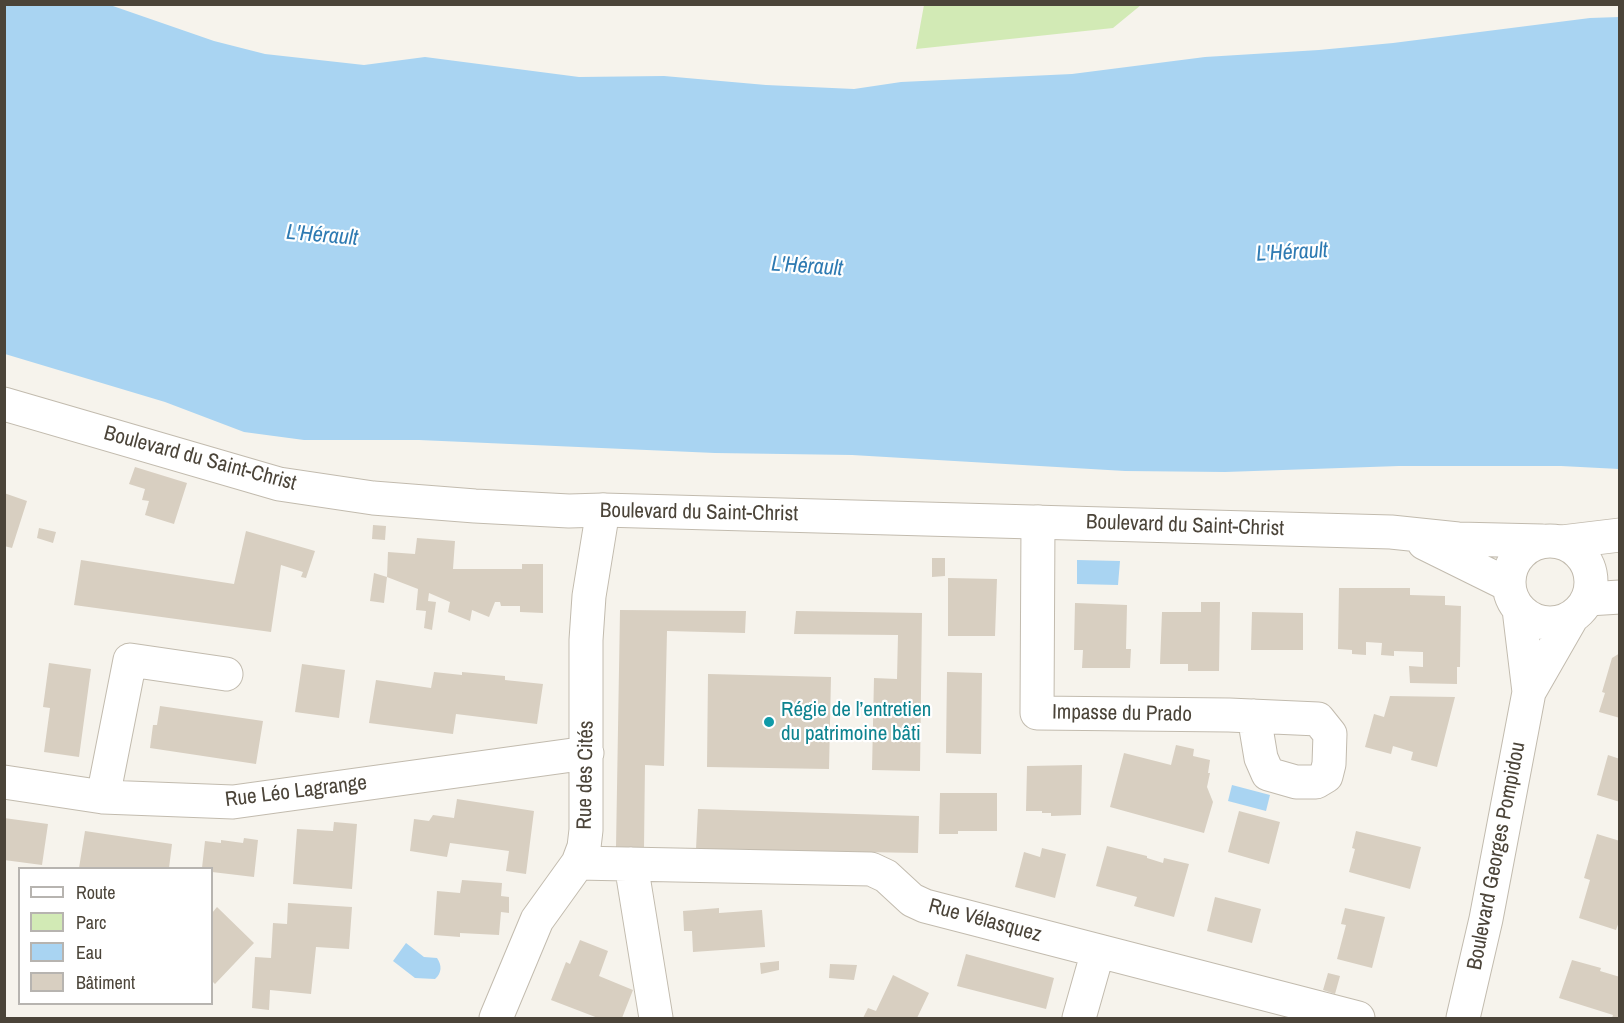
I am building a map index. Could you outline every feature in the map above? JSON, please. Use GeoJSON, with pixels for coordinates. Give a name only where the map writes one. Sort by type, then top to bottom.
{"type":"FeatureCollection","features":[{"type":"Feature","properties":{"kind":"street","name":"Boulevard du Saint-Christ"},"geometry":{"type":"LineString","coordinates":[[4,404],[279,484],[374,498],[570,512],[603,510],[1038,522],[1406,534],[1458,539],[1552,542],[1620,535]]}},
{"type":"Feature","properties":{"kind":"street","name":"Rue des Cités"},"geometry":{"type":"LineString","coordinates":[[496,1018],[537,920],[578,862],[584,847],[587,753],[586,640],[589,596],[603,510]]}},
{"type":"Feature","properties":{"kind":"street","name":"Impasse du Prado"},"geometry":{"type":"LineString","coordinates":[[1038,522],[1037,713],[1254,716]]}},
{"type":"Feature","properties":{"kind":"street","name":"Boulevard du Saint-Christ"},"geometry":{"type":"LineString","coordinates":[[1406,534],[1514,597]]}},
{"type":"Feature","properties":{"kind":"street"},"geometry":{"type":"LineString","coordinates":[[1552,542],[1574,548],[1584,558],[1590,571],[1593,604],[1556,623],[1530,618],[1514,597],[1510,573],[1521,552],[1531,545],[1552,542]]}},
{"type":"Feature","properties":{"kind":"street","name":"Boulevard Georges Pompidou"},"geometry":{"type":"LineString","coordinates":[[1463,1018],[1486,919],[1529,692],[1514,597]]}},
{"type":"Feature","properties":{"kind":"street","name":"Boulevard Georges Pompidou"},"geometry":{"type":"LineString","coordinates":[[1529,692],[1593,604]]}},
{"type":"Feature","properties":{"kind":"street"},"geometry":{"type":"LineString","coordinates":[[103,796],[130,660],[226,674]]}},
{"type":"Feature","properties":{"kind":"street","name":"Rue Léo Lagrange"},"geometry":{"type":"LineString","coordinates":[[4,782],[103,796],[233,802],[587,753]]}},
{"type":"Feature","properties":{"kind":"street","name":"Rue Vélasquez"},"geometry":{"type":"LineString","coordinates":[[578,862],[871,869],[886,876],[912,900],[925,906],[1358,1018]]}},
{"type":"Feature","properties":{"kind":"street"},"geometry":{"type":"LineString","coordinates":[[631,864],[656,1018]]}},
{"type":"Feature","properties":{"kind":"street"},"geometry":{"type":"LineString","coordinates":[[1079,1018],[1098,951]]}},
{"type":"Feature","properties":{"kind":"green space"},"geometry":{"type":"Polygon","coordinates":[[[924,4],[1141,5],[1113,28],[916,49],[924,4]]]}},
{"type":"Feature","properties":{"kind":"water","name":"L'Hérault"},"geometry":{"type":"Polygon","coordinates":[[[4,5],[110,5],[214,41],[265,54],[364,65],[425,57],[579,77],[664,76],[766,85],[854,89],[901,82],[1072,74],[1205,57],[1393,43],[1590,18],[1619,17],[1619,469],[1561,466],[1399,466],[1225,472],[1125,471],[852,455],[715,453],[419,440],[304,440],[244,432],[165,402],[5,354],[4,5]]]}},
{"type":"Feature","properties":{"kind":"water"},"geometry":{"type":"Polygon","coordinates":[[[1077,560],[1120,561],[1118,585],[1077,584],[1077,560]]]}},
{"type":"Feature","properties":{"kind":"water"},"geometry":{"type":"Polygon","coordinates":[[[1232,785],[1270,795],[1266,811],[1228,801],[1232,785]]]}},
{"type":"Feature","properties":{"kind":"water"},"geometry":{"type":"Polygon","coordinates":[[[406,943],[424,957],[437,958],[440,969],[435,979],[415,978],[393,961],[406,943]]]}},
{"type":"Feature","properties":{"kind":"building"},"geometry":{"type":"Polygon","coordinates":[[[135,467],[187,483],[174,524],[145,515],[149,501],[142,500],[145,489],[129,484],[135,467]]]}},
{"type":"Feature","properties":{"kind":"building"},"geometry":{"type":"Polygon","coordinates":[[[4,493],[27,501],[12,548],[4,546],[4,493]]]}},
{"type":"Feature","properties":{"kind":"building"},"geometry":{"type":"Polygon","coordinates":[[[373,525],[386,526],[385,540],[372,539],[373,525]]]}},
{"type":"Feature","properties":{"kind":"building"},"geometry":{"type":"Polygon","coordinates":[[[39,528],[56,532],[53,543],[37,538],[39,528]]]}},
{"type":"Feature","properties":{"kind":"building"},"geometry":{"type":"Polygon","coordinates":[[[246,531],[315,551],[306,578],[301,577],[303,572],[281,565],[271,632],[74,605],[81,560],[234,584],[246,531]]]}},
{"type":"Feature","properties":{"kind":"building"},"geometry":{"type":"Polygon","coordinates":[[[417,538],[455,541],[453,569],[522,569],[522,564],[543,564],[543,613],[520,612],[520,606],[501,606],[500,602],[495,602],[489,617],[472,610],[470,621],[448,612],[450,602],[429,593],[428,601],[436,602],[432,630],[424,628],[426,611],[416,610],[418,589],[387,577],[388,552],[415,554],[417,538]]]}},
{"type":"Feature","properties":{"kind":"building"},"geometry":{"type":"Polygon","coordinates":[[[932,558],[945,558],[945,576],[932,577],[932,558]]]}},
{"type":"Feature","properties":{"kind":"building"},"geometry":{"type":"Polygon","coordinates":[[[374,573],[387,577],[384,603],[370,601],[374,573]]]}},
{"type":"Feature","properties":{"kind":"building"},"geometry":{"type":"Polygon","coordinates":[[[948,578],[997,579],[995,636],[948,636],[948,578]]]}},
{"type":"Feature","properties":{"kind":"building"},"geometry":{"type":"Polygon","coordinates":[[[1339,588],[1410,588],[1410,595],[1445,596],[1445,605],[1461,606],[1460,667],[1457,667],[1457,684],[1410,683],[1409,666],[1423,667],[1423,652],[1394,651],[1394,656],[1381,655],[1382,643],[1366,642],[1366,655],[1352,654],[1352,650],[1338,649],[1339,588]]]}},
{"type":"Feature","properties":{"kind":"building"},"geometry":{"type":"Polygon","coordinates":[[[1201,602],[1220,602],[1219,671],[1188,671],[1188,664],[1160,664],[1162,612],[1201,612],[1201,602]]]}},
{"type":"Feature","properties":{"kind":"building"},"geometry":{"type":"Polygon","coordinates":[[[1075,603],[1127,605],[1126,649],[1131,649],[1130,668],[1082,668],[1083,650],[1074,650],[1075,603]]]}},
{"type":"Feature","properties":{"kind":"building"},"geometry":{"type":"Polygon","coordinates":[[[620,610],[746,611],[745,633],[667,631],[664,766],[645,765],[644,848],[616,847],[620,610]]]}},
{"type":"Feature","properties":{"kind":"building"},"geometry":{"type":"Polygon","coordinates":[[[796,611],[922,613],[920,771],[872,770],[874,678],[897,679],[898,635],[794,634],[796,611]]]}},
{"type":"Feature","properties":{"kind":"building"},"geometry":{"type":"Polygon","coordinates":[[[1252,612],[1303,613],[1303,650],[1251,650],[1252,612]]]}},
{"type":"Feature","properties":{"kind":"building"},"geometry":{"type":"Polygon","coordinates":[[[1620,653],[1620,718],[1599,712],[1612,658],[1620,653]]]}},
{"type":"Feature","properties":{"kind":"building"},"geometry":{"type":"Polygon","coordinates":[[[49,663],[91,669],[79,757],[44,752],[50,708],[43,707],[49,663]]]}},
{"type":"Feature","properties":{"kind":"building"},"geometry":{"type":"Polygon","coordinates":[[[302,664],[345,670],[339,718],[295,712],[302,664]]]}},
{"type":"Feature","properties":{"kind":"building"},"geometry":{"type":"Polygon","coordinates":[[[434,672],[505,676],[505,680],[543,684],[537,724],[456,714],[453,734],[369,723],[376,680],[431,688],[434,672]]]}},
{"type":"Feature","properties":{"kind":"building"},"geometry":{"type":"Polygon","coordinates":[[[947,672],[982,673],[981,754],[946,753],[947,672]]]}},
{"type":"Feature","properties":{"kind":"building","name":"Régie de l’entretien du patrimoine bâti"},"geometry":{"type":"Polygon","coordinates":[[[708,674],[831,677],[829,769],[707,767],[708,674]]]}},
{"type":"Feature","properties":{"kind":"building"},"geometry":{"type":"Polygon","coordinates":[[[1390,696],[1455,697],[1437,767],[1411,760],[1413,752],[1393,746],[1391,754],[1365,747],[1374,714],[1384,717],[1390,696]]]}},
{"type":"Feature","properties":{"kind":"building"},"geometry":{"type":"Polygon","coordinates":[[[160,706],[263,721],[256,764],[150,748],[153,725],[157,725],[160,706]]]}},
{"type":"Feature","properties":{"kind":"building"},"geometry":{"type":"Polygon","coordinates":[[[1176,745],[1194,749],[1193,756],[1210,760],[1207,787],[1213,802],[1204,833],[1110,807],[1124,753],[1171,765],[1176,745]]]}},
{"type":"Feature","properties":{"kind":"building"},"geometry":{"type":"Polygon","coordinates":[[[1608,755],[1620,759],[1620,802],[1597,795],[1608,755]]]}},
{"type":"Feature","properties":{"kind":"building"},"geometry":{"type":"Polygon","coordinates":[[[1082,765],[1081,815],[1051,816],[1051,813],[1042,813],[1042,811],[1026,811],[1027,766],[1082,765]]]}},
{"type":"Feature","properties":{"kind":"building"},"geometry":{"type":"Polygon","coordinates":[[[940,793],[997,793],[997,831],[958,831],[958,834],[939,834],[940,793]]]}},
{"type":"Feature","properties":{"kind":"building"},"geometry":{"type":"Polygon","coordinates":[[[457,799],[534,811],[526,874],[506,871],[509,851],[450,843],[447,857],[410,851],[414,819],[429,821],[433,815],[454,818],[457,799]]]}},
{"type":"Feature","properties":{"kind":"building"},"geometry":{"type":"Polygon","coordinates":[[[698,809],[919,816],[918,853],[696,849],[698,809]]]}},
{"type":"Feature","properties":{"kind":"building"},"geometry":{"type":"Polygon","coordinates":[[[1239,811],[1280,822],[1269,864],[1228,852],[1239,811]]]}},
{"type":"Feature","properties":{"kind":"building"},"geometry":{"type":"Polygon","coordinates":[[[4,818],[48,824],[42,865],[4,860],[4,818]]]}},
{"type":"Feature","properties":{"kind":"building"},"geometry":{"type":"Polygon","coordinates":[[[334,822],[357,824],[352,889],[293,884],[297,829],[333,831],[334,822]]]}},
{"type":"Feature","properties":{"kind":"building"},"geometry":{"type":"Polygon","coordinates":[[[85,831],[172,844],[169,867],[79,867],[85,831]]]}},
{"type":"Feature","properties":{"kind":"building"},"geometry":{"type":"Polygon","coordinates":[[[1356,831],[1421,847],[1410,889],[1349,872],[1355,849],[1352,848],[1356,831]]]}},
{"type":"Feature","properties":{"kind":"building"},"geometry":{"type":"Polygon","coordinates":[[[1597,834],[1620,841],[1620,919],[1616,930],[1579,918],[1590,880],[1584,878],[1597,834]]]}},
{"type":"Feature","properties":{"kind":"building"},"geometry":{"type":"Polygon","coordinates":[[[244,838],[258,840],[254,877],[213,872],[213,867],[202,867],[205,841],[221,843],[221,840],[243,843],[244,838]]]}},
{"type":"Feature","properties":{"kind":"building"},"geometry":{"type":"Polygon","coordinates":[[[1107,846],[1147,856],[1147,858],[1163,863],[1164,858],[1189,864],[1174,917],[1134,906],[1137,897],[1096,886],[1107,846]]]}},
{"type":"Feature","properties":{"kind":"building"},"geometry":{"type":"Polygon","coordinates":[[[1042,848],[1066,854],[1055,898],[1015,887],[1024,852],[1040,857],[1042,848]]]}},
{"type":"Feature","properties":{"kind":"building"},"geometry":{"type":"Polygon","coordinates":[[[462,880],[502,883],[501,896],[509,897],[509,913],[501,912],[499,935],[460,933],[460,937],[434,935],[437,891],[460,893],[462,880]]]}},
{"type":"Feature","properties":{"kind":"building"},"geometry":{"type":"Polygon","coordinates":[[[1215,897],[1261,909],[1252,943],[1207,931],[1215,897]]]}},
{"type":"Feature","properties":{"kind":"building"},"geometry":{"type":"Polygon","coordinates":[[[288,903],[352,907],[349,949],[316,947],[311,994],[270,990],[269,1010],[252,1008],[255,957],[271,958],[273,923],[287,924],[288,903]]]}},
{"type":"Feature","properties":{"kind":"building"},"geometry":{"type":"Polygon","coordinates":[[[217,907],[254,943],[215,984],[213,982],[213,912],[217,907]]]}},
{"type":"Feature","properties":{"kind":"building"},"geometry":{"type":"Polygon","coordinates":[[[719,908],[719,913],[762,910],[765,947],[693,952],[692,931],[684,931],[683,911],[719,908]]]}},
{"type":"Feature","properties":{"kind":"building"},"geometry":{"type":"Polygon","coordinates":[[[1345,908],[1385,917],[1372,968],[1337,959],[1346,925],[1341,924],[1345,908]]]}},
{"type":"Feature","properties":{"kind":"building"},"geometry":{"type":"Polygon","coordinates":[[[580,940],[608,951],[599,976],[633,990],[622,1018],[598,1018],[551,1000],[566,962],[570,964],[580,940]]]}},
{"type":"Feature","properties":{"kind":"building"},"geometry":{"type":"Polygon","coordinates":[[[966,954],[1054,978],[1046,1009],[957,986],[966,954]]]}},
{"type":"Feature","properties":{"kind":"building"},"geometry":{"type":"Polygon","coordinates":[[[1572,960],[1601,968],[1600,971],[1620,977],[1620,1018],[1612,1018],[1613,1015],[1559,998],[1572,960]]]}},
{"type":"Feature","properties":{"kind":"building"},"geometry":{"type":"Polygon","coordinates":[[[779,961],[779,970],[761,974],[760,963],[779,961]]]}},
{"type":"Feature","properties":{"kind":"building"},"geometry":{"type":"Polygon","coordinates":[[[830,964],[857,965],[854,980],[829,978],[830,964]]]}},
{"type":"Feature","properties":{"kind":"building"},"geometry":{"type":"Polygon","coordinates":[[[1328,973],[1340,976],[1335,994],[1323,990],[1328,973]]]}},
{"type":"Feature","properties":{"kind":"building"},"geometry":{"type":"Polygon","coordinates":[[[893,975],[929,993],[917,1018],[863,1018],[868,1008],[876,1011],[893,975]]]}},
{"type":"Feature","properties":{"kind":"place","name":"Régie de l’entretien du patrimoine bâti"},"geometry":{"type":"Point","coordinates":[769,722]}}]}
